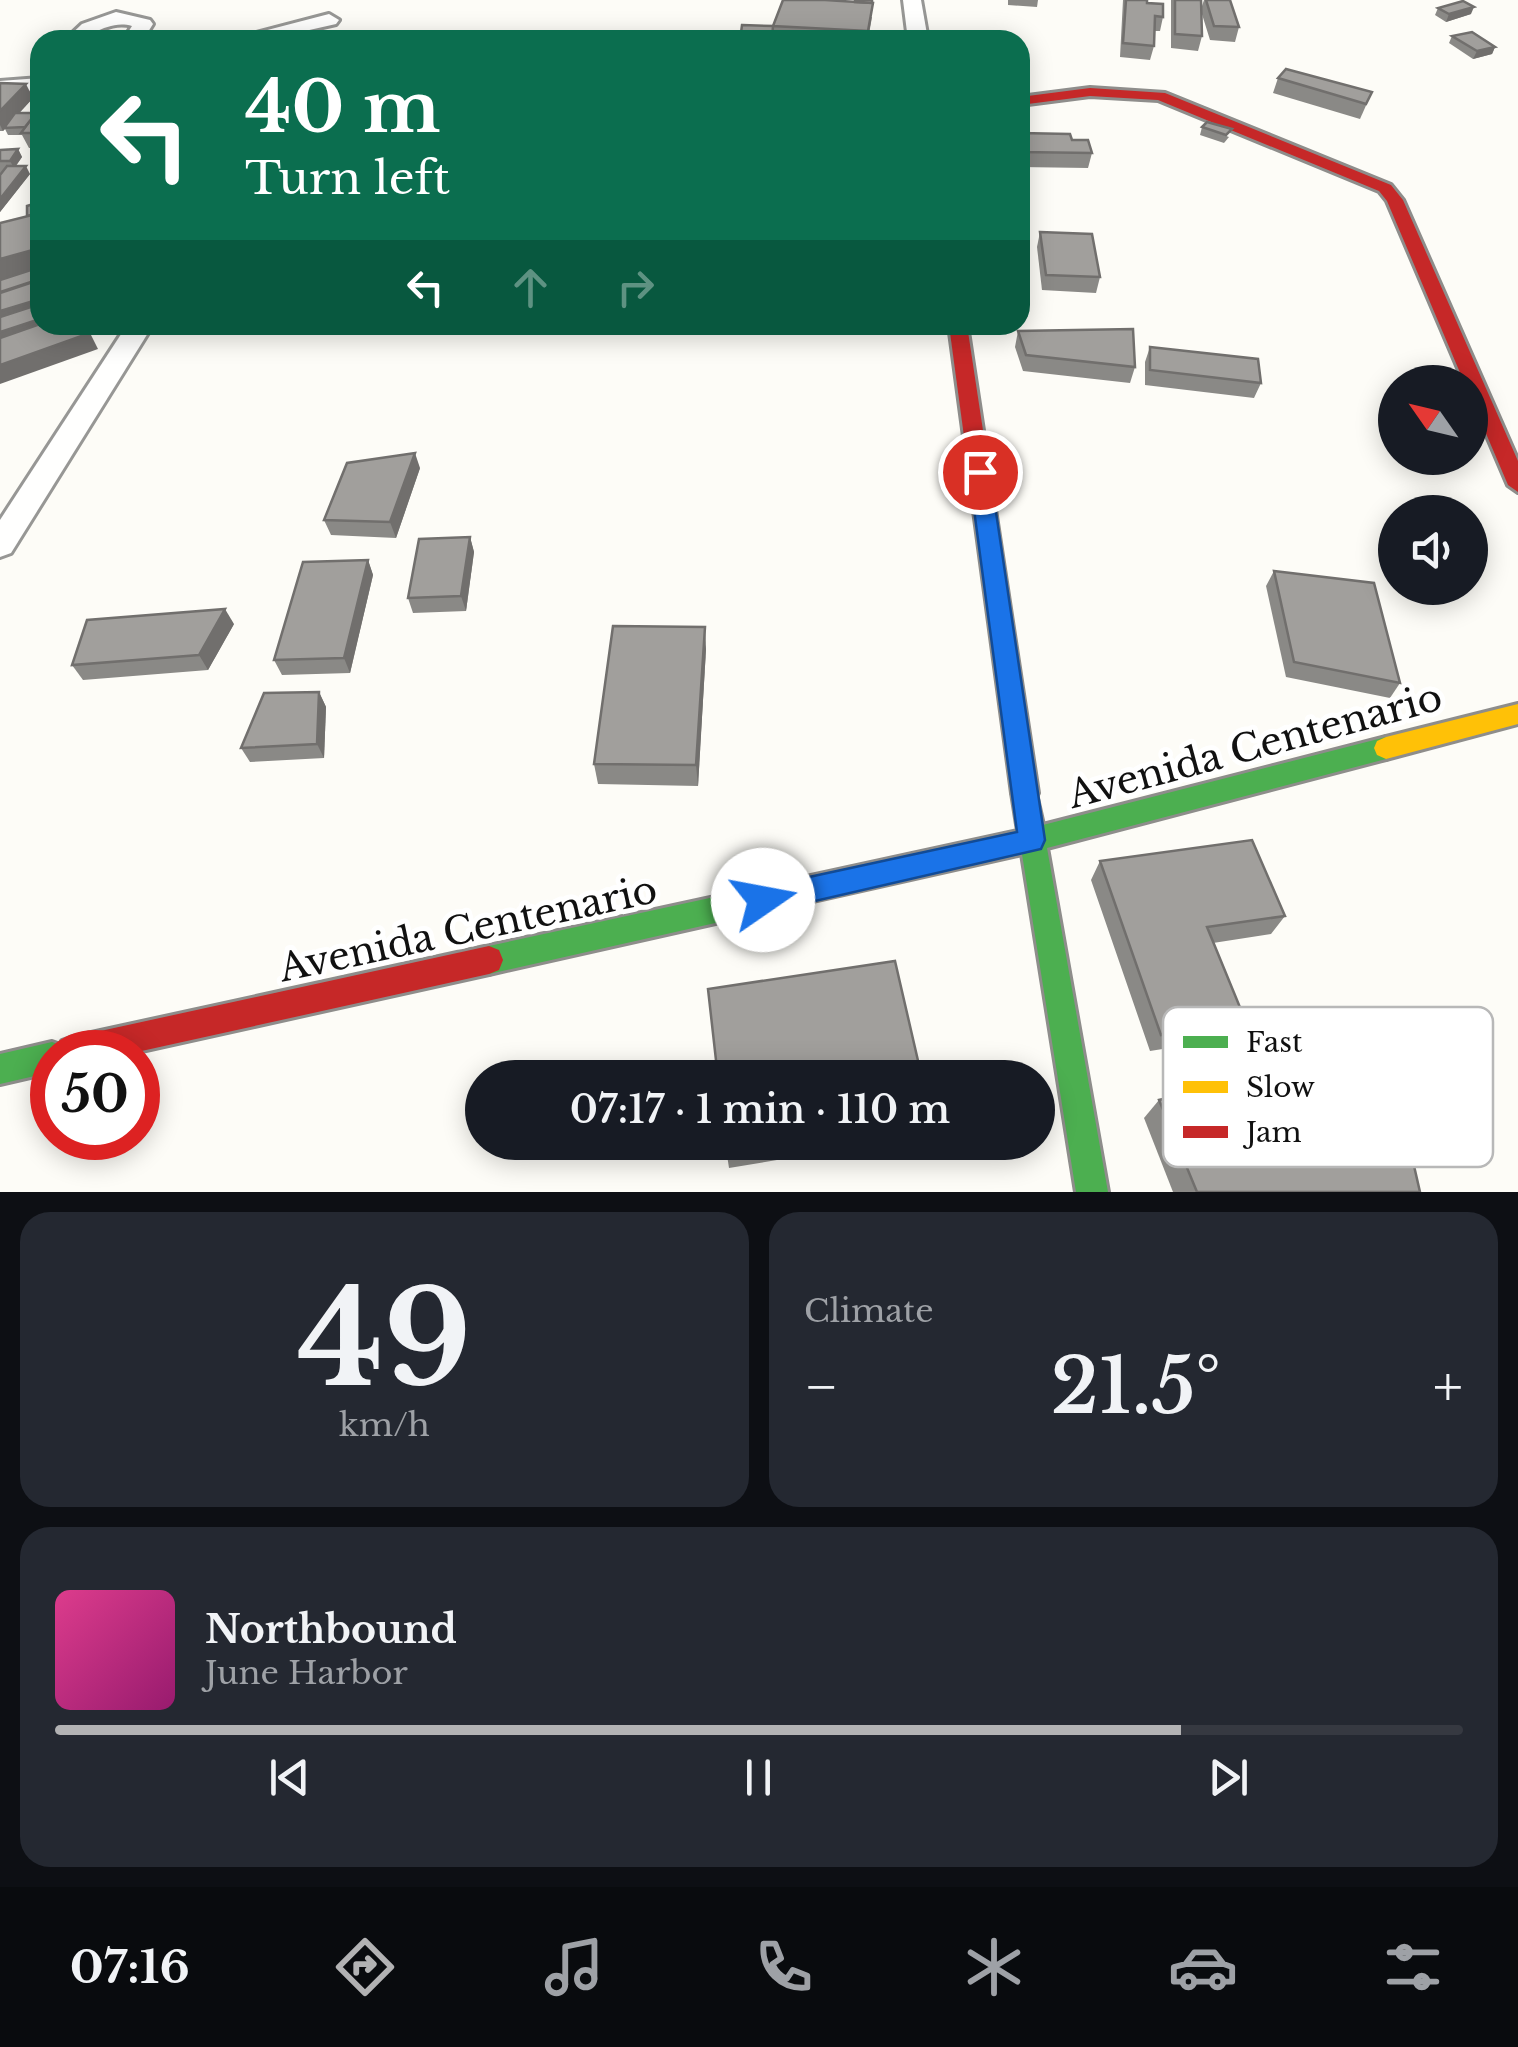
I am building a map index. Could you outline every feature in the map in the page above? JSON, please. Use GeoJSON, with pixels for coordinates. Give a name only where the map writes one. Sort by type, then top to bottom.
{"type":"FeatureCollection","features":[{"type":"Feature","properties":{"kind":"street"},"geometry":{"type":"LineString","coordinates":[[322,30],[339,0]]}},
{"type":"Feature","properties":{"kind":"street"},"geometry":{"type":"LineString","coordinates":[[912,0],[916,30]]}},
{"type":"Feature","properties":{"kind":"street"},"geometry":{"type":"LineString","coordinates":[[86,30],[120,18],[143,24],[139,30]]}},
{"type":"Feature","properties":{"kind":"street"},"geometry":{"type":"LineString","coordinates":[[284,30],[329,20]]}},
{"type":"Feature","properties":{"kind":"street"},"geometry":{"type":"LineString","coordinates":[[0,88],[30,83]]}},
{"type":"Feature","properties":{"kind":"street"},"geometry":{"type":"LineString","coordinates":[[1030,100],[1090,92],[1160,96],[1384,188],[1395,200],[1518,485]]}},
{"type":"Feature","properties":{"kind":"street"},"geometry":{"type":"LineString","coordinates":[[0,545],[134,335]]}},
{"type":"Feature","properties":{"kind":"street"},"geometry":{"type":"LineString","coordinates":[[959,335],[1032,840],[1092,1192]]}},
{"type":"Feature","properties":{"kind":"street","name":"Avenida Centenario"},"geometry":{"type":"LineString","coordinates":[[160,1033],[1032,840],[1518,714]]}},
{"type":"Feature","properties":{"kind":"street"},"geometry":{"type":"LineString","coordinates":[[0,1069],[30,1062]]}},
{"type":"Feature","properties":{"kind":"building"},"geometry":{"type":"Polygon","coordinates":[[[783,0],[873,3],[868,30],[773,26],[783,0]]]}},
{"type":"Feature","properties":{"kind":"building"},"geometry":{"type":"Polygon","coordinates":[[[1126,0],[1163,4],[1163,17],[1155,16],[1154,46],[1123,43],[1126,0]]]}},
{"type":"Feature","properties":{"kind":"building"},"geometry":{"type":"Polygon","coordinates":[[[1175,0],[1201,0],[1202,36],[1175,34],[1175,0]]]}},
{"type":"Feature","properties":{"kind":"building"},"geometry":{"type":"Polygon","coordinates":[[[1206,0],[1230,0],[1239,27],[1214,26],[1206,0]]]}},
{"type":"Feature","properties":{"kind":"building"},"geometry":{"type":"Polygon","coordinates":[[[1463,1],[1474,7],[1449,14],[1438,8],[1463,1]]]}},
{"type":"Feature","properties":{"kind":"building"},"geometry":{"type":"Polygon","coordinates":[[[742,25],[773,26],[773,30],[741,30],[742,25]]]}},
{"type":"Feature","properties":{"kind":"building"},"geometry":{"type":"Polygon","coordinates":[[[1472,32],[1495,47],[1477,51],[1452,36],[1472,32]]]}},
{"type":"Feature","properties":{"kind":"building"},"geometry":{"type":"Polygon","coordinates":[[[1286,69],[1372,92],[1366,104],[1278,78],[1286,69]]]}},
{"type":"Feature","properties":{"kind":"building"},"geometry":{"type":"Polygon","coordinates":[[[0,83],[26,84],[0,111],[0,83]]]}},
{"type":"Feature","properties":{"kind":"building"},"geometry":{"type":"Polygon","coordinates":[[[15,113],[30,113],[25,127],[4,128],[15,113]]]}},
{"type":"Feature","properties":{"kind":"building"},"geometry":{"type":"Polygon","coordinates":[[[1207,122],[1232,129],[1226,135],[1202,127],[1207,122]]]}},
{"type":"Feature","properties":{"kind":"building"},"geometry":{"type":"Polygon","coordinates":[[[1030,133],[1070,134],[1072,140],[1088,140],[1092,153],[1030,152],[1030,133]]]}},
{"type":"Feature","properties":{"kind":"building"},"geometry":{"type":"Polygon","coordinates":[[[18,149],[10,161],[0,161],[0,150],[18,149]]]}},
{"type":"Feature","properties":{"kind":"building"},"geometry":{"type":"Polygon","coordinates":[[[7,166],[26,166],[0,199],[0,175],[7,166]]]}},
{"type":"Feature","properties":{"kind":"building"},"geometry":{"type":"Polygon","coordinates":[[[30,216],[30,251],[0,259],[0,223],[30,216]]]}},
{"type":"Feature","properties":{"kind":"building"},"geometry":{"type":"Polygon","coordinates":[[[1040,232],[1092,234],[1100,277],[1046,275],[1040,232]]]}},
{"type":"Feature","properties":{"kind":"building"},"geometry":{"type":"Polygon","coordinates":[[[30,270],[30,282],[0,292],[0,280],[30,270]]]}},
{"type":"Feature","properties":{"kind":"building"},"geometry":{"type":"Polygon","coordinates":[[[30,283],[30,302],[0,311],[0,293],[30,283]]]}},
{"type":"Feature","properties":{"kind":"building"},"geometry":{"type":"Polygon","coordinates":[[[30,307],[30,322],[0,332],[0,317],[30,307]]]}},
{"type":"Feature","properties":{"kind":"building"},"geometry":{"type":"Polygon","coordinates":[[[30,328],[30,335],[84,335],[0,365],[0,338],[30,328]]]}},
{"type":"Feature","properties":{"kind":"building"},"geometry":{"type":"Polygon","coordinates":[[[1133,329],[1135,367],[1026,355],[1019,335],[1030,335],[1030,331],[1133,329]]]}},
{"type":"Feature","properties":{"kind":"building"},"geometry":{"type":"Polygon","coordinates":[[[1150,347],[1258,359],[1261,383],[1150,370],[1150,347]]]}},
{"type":"Feature","properties":{"kind":"building"},"geometry":{"type":"Polygon","coordinates":[[[415,453],[390,522],[324,520],[347,463],[415,453]]]}},
{"type":"Feature","properties":{"kind":"building"},"geometry":{"type":"Polygon","coordinates":[[[470,537],[461,596],[408,598],[419,539],[470,537]]]}},
{"type":"Feature","properties":{"kind":"building"},"geometry":{"type":"Polygon","coordinates":[[[368,560],[344,658],[274,660],[303,562],[368,560]]]}},
{"type":"Feature","properties":{"kind":"building"},"geometry":{"type":"Polygon","coordinates":[[[1274,571],[1374,583],[1400,683],[1294,662],[1274,571]]]}},
{"type":"Feature","properties":{"kind":"building"},"geometry":{"type":"Polygon","coordinates":[[[225,609],[199,655],[72,665],[87,620],[225,609]]]}},
{"type":"Feature","properties":{"kind":"building"},"geometry":{"type":"Polygon","coordinates":[[[613,626],[705,627],[696,765],[594,764],[613,626]]]}},
{"type":"Feature","properties":{"kind":"building"},"geometry":{"type":"Polygon","coordinates":[[[319,692],[317,744],[241,748],[264,693],[319,692]]]}},
{"type":"Feature","properties":{"kind":"building"},"geometry":{"type":"Polygon","coordinates":[[[1252,840],[1285,916],[1207,927],[1240,1007],[1163,1007],[1161,1035],[1100,861],[1252,840]]]}},
{"type":"Feature","properties":{"kind":"building"},"geometry":{"type":"Polygon","coordinates":[[[895,961],[918,1060],[716,1060],[708,989],[895,961]]]}},
{"type":"Feature","properties":{"kind":"building"},"geometry":{"type":"Polygon","coordinates":[[[1187,1167],[1414,1167],[1420,1192],[1197,1192],[1187,1167]]]}},
{"type":"Feature","properties":{"kind":"traffic: fast"},"geometry":{"type":"LineString","coordinates":[[489,960],[1032,840],[1386,748]]}},
{"type":"Feature","properties":{"kind":"traffic: fast"},"geometry":{"type":"LineString","coordinates":[[1025,793],[1092,1192]]}},
{"type":"Feature","properties":{"kind":"traffic: fast"},"geometry":{"type":"LineString","coordinates":[[0,1069],[30,1062]]}},
{"type":"Feature","properties":{"kind":"traffic: slow"},"geometry":{"type":"LineString","coordinates":[[1386,748],[1518,714]]}},
{"type":"Feature","properties":{"kind":"traffic: jam"},"geometry":{"type":"LineString","coordinates":[[1030,100],[1090,92],[1160,96],[1385,188],[1395,200],[1518,485]]}},
{"type":"Feature","properties":{"kind":"traffic: jam"},"geometry":{"type":"LineString","coordinates":[[959,335],[1025,793]]}},
{"type":"Feature","properties":{"kind":"traffic: jam"},"geometry":{"type":"LineString","coordinates":[[160,1033],[489,960]]}},
{"type":"Feature","properties":{"kind":"route"},"geometry":{"type":"LineString","coordinates":[[763,900],[1032,840],[980,472]]}}]}
